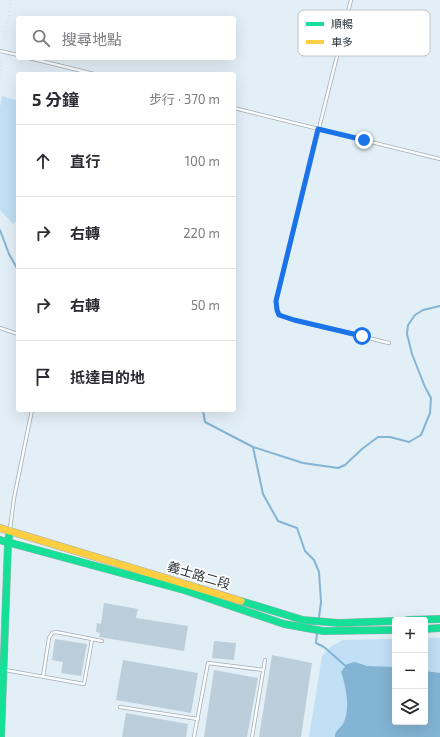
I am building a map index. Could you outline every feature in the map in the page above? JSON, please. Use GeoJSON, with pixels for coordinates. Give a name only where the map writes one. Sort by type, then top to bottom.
{"type":"FeatureCollection","features":[{"type":"Feature","properties":{"kind":"street","name":"義士路二段"},"geometry":{"type":"LineString","coordinates":[[0,528],[303,620],[338,623],[392,620]]}},
{"type":"Feature","properties":{"kind":"street"},"geometry":{"type":"LineString","coordinates":[[1,737],[8,543],[10,531]]}},
{"type":"Feature","properties":{"kind":"street","name":"義士路二段"},"geometry":{"type":"LineString","coordinates":[[0,540],[184,590],[284,624],[324,631],[392,630]]}},
{"type":"Feature","properties":{"kind":"street"},"geometry":{"type":"LineString","coordinates":[[428,619],[440,619]]}},
{"type":"Feature","properties":{"kind":"street"},"geometry":{"type":"LineString","coordinates":[[428,629],[440,628]]}},
{"type":"Feature","properties":{"kind":"lane"},"geometry":{"type":"LineString","coordinates":[[348,10],[351,0]]}},
{"type":"Feature","properties":{"kind":"lane"},"geometry":{"type":"LineString","coordinates":[[1,51],[16,55]]}},
{"type":"Feature","properties":{"kind":"lane"},"geometry":{"type":"LineString","coordinates":[[337,56],[276,301],[277,310],[279,315],[294,320],[388,343]]}},
{"type":"Feature","properties":{"kind":"lane"},"geometry":{"type":"LineString","coordinates":[[36,60],[86,72]]}},
{"type":"Feature","properties":{"kind":"lane"},"geometry":{"type":"LineString","coordinates":[[236,108],[440,159]]}},
{"type":"Feature","properties":{"kind":"lane"},"geometry":{"type":"LineString","coordinates":[[0,328],[16,333]]}},
{"type":"Feature","properties":{"kind":"lane"},"geometry":{"type":"LineString","coordinates":[[10,531],[14,498],[32,412]]}},
{"type":"Feature","properties":{"kind":"lane"},"geometry":{"type":"LineString","coordinates":[[43,677],[49,638],[52,633],[56,632],[102,642]]}},
{"type":"Feature","properties":{"kind":"lane"},"geometry":{"type":"LineString","coordinates":[[3,670],[84,684],[92,640]]}},
{"type":"Feature","properties":{"kind":"lane"},"geometry":{"type":"LineString","coordinates":[[252,737],[265,660]]}},
{"type":"Feature","properties":{"kind":"lane"},"geometry":{"type":"LineString","coordinates":[[194,737],[208,663],[263,670]]}},
{"type":"Feature","properties":{"kind":"lane"},"geometry":{"type":"LineString","coordinates":[[120,707],[198,720]]}},
{"type":"Feature","properties":{"kind":"path"},"geometry":{"type":"LineString","coordinates":[[0,79],[1,47],[8,22],[11,0]]}},
{"type":"Feature","properties":{"kind":"shaded area"},"geometry":{"type":"Polygon","coordinates":[[[2,96],[16,100],[16,222],[13,224],[0,210],[0,107],[2,96]]]}},
{"type":"Feature","properties":{"kind":"shaded area"},"geometry":{"type":"Polygon","coordinates":[[[428,638],[440,638],[440,737],[309,737],[322,656],[330,647],[343,640],[392,639],[392,725],[428,725],[428,638]]]}},
{"type":"Feature","properties":{"kind":"shaded area"},"geometry":{"type":"Polygon","coordinates":[[[355,662],[367,666],[392,667],[392,725],[428,725],[428,671],[440,673],[440,737],[335,737],[336,731],[343,724],[347,712],[345,684],[341,672],[347,664],[355,662]]]}},
{"type":"Feature","properties":{"kind":"building"},"geometry":{"type":"Polygon","coordinates":[[[104,603],[138,609],[136,618],[188,626],[184,651],[99,637],[100,633],[96,632],[97,623],[101,624],[104,603]]]}},
{"type":"Feature","properties":{"kind":"building"},"geometry":{"type":"Polygon","coordinates":[[[55,639],[87,644],[81,676],[61,673],[63,662],[52,660],[55,639]]]}},
{"type":"Feature","properties":{"kind":"building"},"geometry":{"type":"Polygon","coordinates":[[[214,641],[236,643],[234,660],[212,658],[214,641]]]}},
{"type":"Feature","properties":{"kind":"building"},"geometry":{"type":"Polygon","coordinates":[[[272,655],[312,663],[301,737],[259,737],[272,655]]]}},
{"type":"Feature","properties":{"kind":"building"},"geometry":{"type":"Polygon","coordinates":[[[123,660],[198,673],[191,713],[116,700],[123,660]]]}},
{"type":"Feature","properties":{"kind":"building"},"geometry":{"type":"Polygon","coordinates":[[[214,670],[258,678],[247,737],[204,737],[214,670]]]}},
{"type":"Feature","properties":{"kind":"building"},"geometry":{"type":"Polygon","coordinates":[[[126,713],[188,724],[186,737],[122,737],[126,713]]]}},
{"type":"Feature","properties":{"kind":"waterway"},"geometry":{"type":"LineString","coordinates":[[0,230],[9,254],[16,266]]}},
{"type":"Feature","properties":{"kind":"waterway"},"geometry":{"type":"LineString","coordinates":[[253,447],[303,463],[338,468],[345,465],[362,449],[378,437],[390,437],[409,442],[421,435],[430,413],[431,398],[412,354],[407,334],[408,325],[415,315],[423,310],[440,306]]}},
{"type":"Feature","properties":{"kind":"waterway"},"geometry":{"type":"LineString","coordinates":[[203,412],[205,422],[253,447],[263,494],[278,521],[297,528],[305,551],[314,560],[319,572],[321,602],[319,617]]}},
{"type":"Feature","properties":{"kind":"waterway"},"geometry":{"type":"LineString","coordinates":[[317,633],[316,643],[324,647],[348,668]]}},
{"type":"Feature","properties":{"kind":"traffic: fast"},"geometry":{"type":"LineString","coordinates":[[1,737],[8,543],[10,531]]}},
{"type":"Feature","properties":{"kind":"traffic: fast"},"geometry":{"type":"LineString","coordinates":[[0,540],[184,590],[284,624],[323,631],[392,630]]}},
{"type":"Feature","properties":{"kind":"traffic: fast"},"geometry":{"type":"LineString","coordinates":[[241,601],[303,620],[338,623],[392,621]]}},
{"type":"Feature","properties":{"kind":"traffic: fast"},"geometry":{"type":"LineString","coordinates":[[428,619],[440,619]]}},
{"type":"Feature","properties":{"kind":"traffic: fast"},"geometry":{"type":"LineString","coordinates":[[428,629],[440,628]]}},
{"type":"Feature","properties":{"kind":"traffic: slow"},"geometry":{"type":"LineString","coordinates":[[0,528],[241,601]]}},
{"type":"Feature","properties":{"kind":"route"},"geometry":{"type":"LineString","coordinates":[[362,336],[279,315],[276,301],[318,129],[364,140]]}}]}
